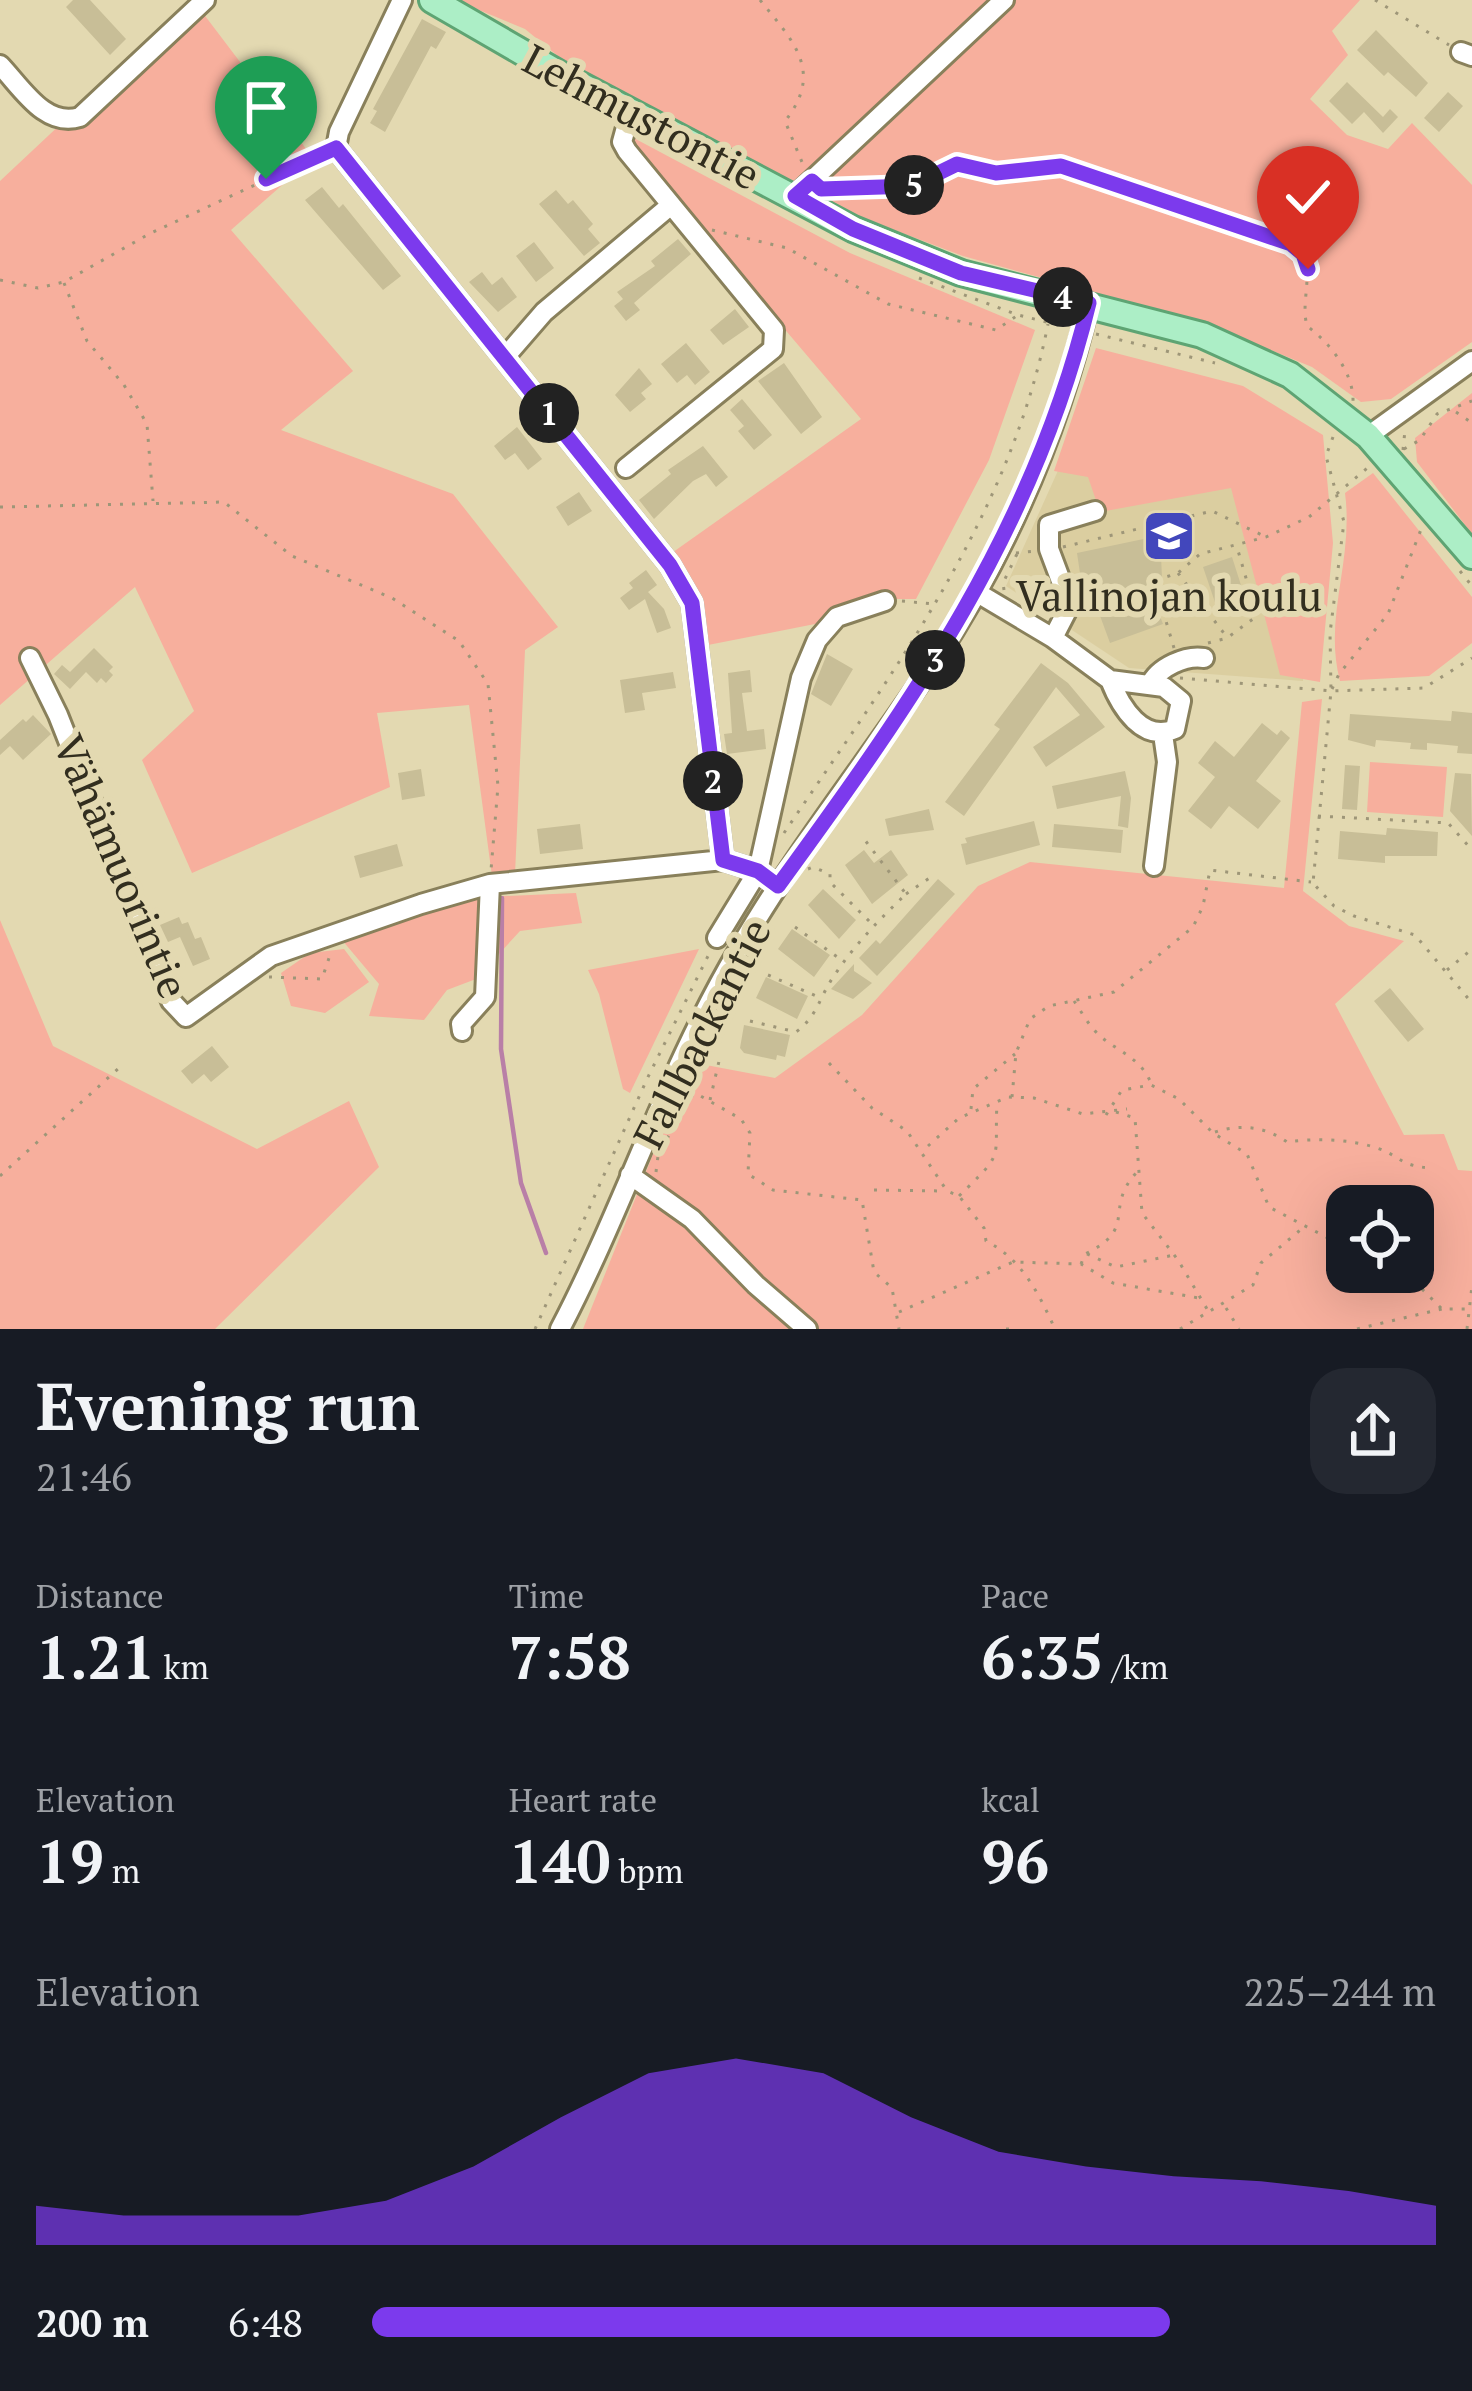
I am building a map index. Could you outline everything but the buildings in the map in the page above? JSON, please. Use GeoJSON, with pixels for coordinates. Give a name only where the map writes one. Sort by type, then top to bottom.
{"type":"FeatureCollection","features":[{"type":"Feature","properties":{"kind":"main road","name":"Lehmustontie"},"geometry":{"type":"LineString","coordinates":[[431,0],[631,112],[803,188],[853,229],[961,273],[1202,335],[1290,375],[1365,446],[1389,458],[1462,559]]}},
{"type":"Feature","properties":{"kind":"street"},"geometry":{"type":"LineString","coordinates":[[402,0],[339,132],[339,152],[670,565],[692,603],[723,860],[758,871],[778,886]]}},
{"type":"Feature","properties":{"kind":"street"},"geometry":{"type":"LineString","coordinates":[[803,188],[1004,0]]}},
{"type":"Feature","properties":{"kind":"street"},"geometry":{"type":"LineString","coordinates":[[0,65],[51,118],[80,117],[204,1]]}},
{"type":"Feature","properties":{"kind":"street"},"geometry":{"type":"LineString","coordinates":[[626,468],[773,349],[775,331],[622,142],[631,112]]}},
{"type":"Feature","properties":{"kind":"street"},"geometry":{"type":"LineString","coordinates":[[505,357],[544,311],[671,205]]}},
{"type":"Feature","properties":{"kind":"street","name":"Fallbackantie"},"geometry":{"type":"LineString","coordinates":[[560,1329],[694,1032],[778,886],[935,660],[976,592],[1037,471],[1065,394],[1089,303]]}},
{"type":"Feature","properties":{"kind":"street"},"geometry":{"type":"LineString","coordinates":[[1365,446],[1472,361]]}},
{"type":"Feature","properties":{"kind":"street"},"geometry":{"type":"LineString","coordinates":[[1053,638],[1070,605],[1049,549],[1049,525],[1055,519],[1095,512]]}},
{"type":"Feature","properties":{"kind":"street"},"geometry":{"type":"LineString","coordinates":[[976,592],[1053,638],[1110,680],[1117,698],[1146,731],[1163,734],[1175,729],[1181,701],[1171,690],[1152,680],[1110,680]]}},
{"type":"Feature","properties":{"kind":"street"},"geometry":{"type":"LineString","coordinates":[[717,938],[758,871],[801,678],[817,640],[837,617],[885,601]]}},
{"type":"Feature","properties":{"kind":"street"},"geometry":{"type":"LineString","coordinates":[[1152,680],[1200,653]]}},
{"type":"Feature","properties":{"kind":"street","name":"Vähämuorintie"},"geometry":{"type":"LineString","coordinates":[[31,658],[171,1000],[186,1017],[272,956],[490,884],[723,860]]}},
{"type":"Feature","properties":{"kind":"street"},"geometry":{"type":"LineString","coordinates":[[1154,866],[1167,762],[1163,734]]}},
{"type":"Feature","properties":{"kind":"street"},"geometry":{"type":"LineString","coordinates":[[463,1031],[461,1024],[485,997],[490,884]]}},
{"type":"Feature","properties":{"kind":"street"},"geometry":{"type":"LineString","coordinates":[[630,1175],[692,1219],[807,1329]]}},
{"type":"Feature","properties":{"kind":"path"},"geometry":{"type":"LineString","coordinates":[[760,0],[801,52],[803,82],[798,105],[785,121],[803,188],[912,186],[957,164],[996,173],[1061,166],[1291,244],[1303,254],[1308,269],[1307,326],[1327,341],[1354,388],[1354,403]]}},
{"type":"Feature","properties":{"kind":"path"},"geometry":{"type":"LineString","coordinates":[[1375,0],[1467,54]]}},
{"type":"Feature","properties":{"kind":"path"},"geometry":{"type":"LineString","coordinates":[[0,280],[38,288],[64,282],[149,234],[339,152]]}},
{"type":"Feature","properties":{"kind":"path"},"geometry":{"type":"LineString","coordinates":[[687,224],[787,248],[888,304],[996,330],[1018,315]]}},
{"type":"Feature","properties":{"kind":"path"},"geometry":{"type":"LineString","coordinates":[[64,282],[87,341],[124,385],[147,424],[153,505]]}},
{"type":"Feature","properties":{"kind":"path"},"geometry":{"type":"LineString","coordinates":[[783,834],[936,604],[1007,461],[1040,367],[1049,322]]}},
{"type":"Feature","properties":{"kind":"path"},"geometry":{"type":"LineString","coordinates":[[1111,338],[1226,365]]}},
{"type":"Feature","properties":{"kind":"path"},"geometry":{"type":"LineString","coordinates":[[1439,401],[1472,423]]}},
{"type":"Feature","properties":{"kind":"path"},"geometry":{"type":"LineString","coordinates":[[1455,411],[1472,401]]}},
{"type":"Feature","properties":{"kind":"path"},"geometry":{"type":"LineString","coordinates":[[1177,658],[1154,581],[1178,573],[1200,554],[1266,537],[1309,517],[1336,492],[1420,440],[1430,422],[1447,410]]}},
{"type":"Feature","properties":{"kind":"path"},"geometry":{"type":"LineString","coordinates":[[1389,458],[1406,425]]}},
{"type":"Feature","properties":{"kind":"path"},"geometry":{"type":"LineString","coordinates":[[1312,883],[1331,691],[1330,633],[1344,522],[1326,456],[1336,431]]}},
{"type":"Feature","properties":{"kind":"path"},"geometry":{"type":"LineString","coordinates":[[1365,446],[1389,458]]}},
{"type":"Feature","properties":{"kind":"path"},"geometry":{"type":"LineString","coordinates":[[0,507],[224,502],[292,556],[392,598],[460,641],[488,684],[498,787],[490,884]]}},
{"type":"Feature","properties":{"kind":"path"},"geometry":{"type":"LineString","coordinates":[[1014,601],[1003,583],[1017,554],[1212,511],[1266,537]]}},
{"type":"Feature","properties":{"kind":"path"},"geometry":{"type":"LineString","coordinates":[[1331,691],[1339,674],[1388,614],[1422,527],[1430,536]]}},
{"type":"Feature","properties":{"kind":"path"},"geometry":{"type":"LineString","coordinates":[[1200,653],[1257,616],[1239,544]]}},
{"type":"Feature","properties":{"kind":"path"},"geometry":{"type":"LineString","coordinates":[[1462,559],[1472,586]]}},
{"type":"Feature","properties":{"kind":"path"},"geometry":{"type":"LineString","coordinates":[[1178,573],[1227,638]]}},
{"type":"Feature","properties":{"kind":"path"},"geometry":{"type":"LineString","coordinates":[[885,601],[936,604]]}},
{"type":"Feature","properties":{"kind":"path"},"geometry":{"type":"LineString","coordinates":[[1152,680],[1331,691],[1424,688],[1472,658]]}},
{"type":"Feature","properties":{"kind":"path"},"geometry":{"type":"LineString","coordinates":[[1318,816],[1448,823],[1472,850]]}},
{"type":"Feature","properties":{"kind":"path"},"geometry":{"type":"LineString","coordinates":[[861,835],[906,894]]}},
{"type":"Feature","properties":{"kind":"path"},"geometry":{"type":"LineString","coordinates":[[1012,1097],[1016,1053],[1030,1019],[1049,1006],[1114,992],[1193,927],[1210,870],[1312,883],[1334,906],[1415,935],[1472,1003]]}},
{"type":"Feature","properties":{"kind":"path"},"geometry":{"type":"LineString","coordinates":[[830,874],[830,882],[873,926]]}},
{"type":"Feature","properties":{"kind":"path"},"geometry":{"type":"LineString","coordinates":[[750,1021],[796,1032],[814,1019],[844,962],[873,926],[934,875]]}},
{"type":"Feature","properties":{"kind":"path"},"geometry":{"type":"LineString","coordinates":[[795,927],[844,962]]}},
{"type":"Feature","properties":{"kind":"path"},"geometry":{"type":"LineString","coordinates":[[262,978],[322,979],[330,956],[329,935]]}},
{"type":"Feature","properties":{"kind":"path"},"geometry":{"type":"LineString","coordinates":[[536,1329],[646,1078],[717,938]]}},
{"type":"Feature","properties":{"kind":"path"},"geometry":{"type":"LineString","coordinates":[[1446,971],[1472,950]]}},
{"type":"Feature","properties":{"kind":"path"},"geometry":{"type":"LineString","coordinates":[[768,975],[822,999]]}},
{"type":"Feature","properties":{"kind":"path"},"geometry":{"type":"LineString","coordinates":[[1074,1000],[1099,1035],[1120,1046],[1145,1070],[1151,1085]]}},
{"type":"Feature","properties":{"kind":"path"},"geometry":{"type":"LineString","coordinates":[[971,1112],[973,1089],[1016,1053]]}},
{"type":"Feature","properties":{"kind":"path"},"geometry":{"type":"LineString","coordinates":[[710,1101],[719,1057]]}},
{"type":"Feature","properties":{"kind":"path"},"geometry":{"type":"LineString","coordinates":[[829,1063],[872,1108],[907,1131],[947,1191]]}},
{"type":"Feature","properties":{"kind":"path"},"geometry":{"type":"LineString","coordinates":[[0,1176],[119,1068]]}},
{"type":"Feature","properties":{"kind":"path"},"geometry":{"type":"LineString","coordinates":[[1106,1115],[1122,1090],[1151,1085],[1179,1099],[1213,1133],[1247,1154],[1269,1207],[1326,1236]]}},
{"type":"Feature","properties":{"kind":"path"},"geometry":{"type":"LineString","coordinates":[[653,1192],[658,1156],[688,1097],[697,1094],[741,1120],[750,1133],[748,1174],[773,1190],[862,1201],[874,1272],[892,1288],[899,1329]]}},
{"type":"Feature","properties":{"kind":"path"},"geometry":{"type":"LineString","coordinates":[[928,1146],[971,1112],[1012,1097],[1106,1115],[1127,1109]]}},
{"type":"Feature","properties":{"kind":"path"},"geometry":{"type":"LineString","coordinates":[[959,1196],[994,1162],[1000,1138],[998,1100]]}},
{"type":"Feature","properties":{"kind":"path"},"geometry":{"type":"LineString","coordinates":[[1116,1112],[1135,1118],[1142,1214],[1210,1314]]}},
{"type":"Feature","properties":{"kind":"path"},"geometry":{"type":"LineString","coordinates":[[1213,1133],[1231,1127],[1270,1130],[1287,1142],[1311,1138],[1379,1149],[1404,1166],[1431,1168]]}},
{"type":"Feature","properties":{"kind":"path"},"geometry":{"type":"LineString","coordinates":[[1081,1264],[1085,1254],[1111,1241],[1118,1230],[1124,1186],[1137,1172]]}},
{"type":"Feature","properties":{"kind":"path"},"geometry":{"type":"LineString","coordinates":[[874,1190],[947,1191],[959,1196],[984,1228],[986,1241],[1034,1284],[1055,1329]]}},
{"type":"Feature","properties":{"kind":"path"},"geometry":{"type":"LineString","coordinates":[[1180,1329],[1253,1286],[1262,1263],[1306,1225]]}},
{"type":"Feature","properties":{"kind":"path"},"geometry":{"type":"LineString","coordinates":[[1085,1254],[1116,1267],[1174,1255]]}},
{"type":"Feature","properties":{"kind":"path"},"geometry":{"type":"LineString","coordinates":[[897,1313],[1013,1262],[1081,1264],[1113,1283],[1198,1298]]}},
{"type":"Feature","properties":{"kind":"path"},"geometry":{"type":"LineString","coordinates":[[1467,1329],[1472,1286]]}},
{"type":"Feature","properties":{"kind":"path"},"geometry":{"type":"LineString","coordinates":[[1426,1293],[1442,1309]]}},
{"type":"Feature","properties":{"kind":"path"},"geometry":{"type":"LineString","coordinates":[[1225,1306],[1239,1329]]}},
{"type":"Feature","properties":{"kind":"path"},"geometry":{"type":"LineString","coordinates":[[1357,1329],[1442,1309],[1469,1309]]}},
{"type":"Feature","properties":{"kind":"path"},"geometry":{"type":"LineString","coordinates":[[1006,1329],[1016,1329]]}},
{"type":"Feature","properties":{"kind":"shaded area"},"geometry":{"type":"Polygon","coordinates":[[[193,0],[313,158],[231,230],[353,371],[281,430],[453,494],[558,627],[525,650],[515,874],[492,876],[469,705],[377,713],[390,787],[192,873],[142,760],[194,711],[135,587],[0,705],[0,181],[193,0]]]}},
{"type":"Feature","properties":{"kind":"shaded area"},"geometry":{"type":"Polygon","coordinates":[[[455,0],[1360,0],[1332,31],[1348,55],[1310,99],[1347,135],[1388,149],[1412,123],[1472,185],[1472,342],[1391,399],[1361,402],[1312,367],[1202,322],[963,256],[860,217],[575,70],[525,29],[455,0]]]}},
{"type":"Feature","properties":{"kind":"shaded area"},"geometry":{"type":"Polygon","coordinates":[[[630,136],[850,253],[1035,330],[989,460],[916,599],[885,599],[830,621],[708,645],[701,595],[669,555],[861,419],[628,145],[630,136]]]}},
{"type":"Feature","properties":{"kind":"shaded area"},"geometry":{"type":"Polygon","coordinates":[[[1096,348],[1243,386],[1323,435],[1333,543],[1320,682],[1280,675],[1231,488],[1100,512],[1088,477],[1054,471],[1096,348]]]}},
{"type":"Feature","properties":{"kind":"shaded area"},"geometry":{"type":"Polygon","coordinates":[[[1472,393],[1472,534],[1417,462],[1415,438],[1472,393]]]}},
{"type":"Feature","properties":{"kind":"shaded area","name":"Vallinojan koulu"},"geometry":{"type":"Polygon","coordinates":[[[1070,444],[1313,451],[1303,681],[1129,668],[1006,586],[1070,444]]]}},
{"type":"Feature","properties":{"kind":"shaded area"},"geometry":{"type":"Polygon","coordinates":[[[1373,473],[1472,597],[1472,643],[1429,676],[1340,681],[1335,634],[1346,542],[1345,493],[1373,473]]]}},
{"type":"Feature","properties":{"kind":"shaded area"},"geometry":{"type":"Polygon","coordinates":[[[1322,699],[1303,891],[1349,926],[1404,941],[1335,1004],[1404,1135],[1444,1134],[1458,1170],[1472,1171],[1472,1329],[583,1329],[690,1062],[775,1078],[862,1015],[978,886],[1030,862],[1284,888],[1302,702],[1322,699]]]}},
{"type":"Feature","properties":{"kind":"shaded area"},"geometry":{"type":"Polygon","coordinates":[[[1370,762],[1447,767],[1443,817],[1367,812],[1370,762]]]}},
{"type":"Feature","properties":{"kind":"shaded area"},"geometry":{"type":"Polygon","coordinates":[[[576,893],[582,923],[520,931],[476,979],[447,990],[424,1020],[369,1016],[379,984],[342,940],[482,897],[576,893]]]}},
{"type":"Feature","properties":{"kind":"shaded area"},"geometry":{"type":"Polygon","coordinates":[[[0,920],[53,1046],[257,1149],[349,1101],[379,1167],[215,1329],[0,1329],[0,920]]]}},
{"type":"Feature","properties":{"kind":"shaded area"},"geometry":{"type":"Polygon","coordinates":[[[344,949],[369,982],[325,1013],[291,1006],[281,973],[310,953],[344,949]]]}},
{"type":"Feature","properties":{"kind":"shaded area"},"geometry":{"type":"Polygon","coordinates":[[[699,949],[630,1093],[623,1089],[599,994],[588,970],[699,949]]]}},
{"type":"Feature","properties":{"kind":"waterway"},"geometry":{"type":"LineString","coordinates":[[502,898],[501,1049],[521,1183],[546,1253]]}},
{"type":"Feature","properties":{"kind":"place","name":"Vallinojan koulu"},"geometry":{"type":"Point","coordinates":[1169,536]}},
{"type":"Feature","properties":{"kind":"route"},"geometry":{"type":"LineString","coordinates":[[266,179],[336,148],[670,565],[692,603],[723,860],[736,860],[778,886],[935,660],[1001,547],[1037,471],[1065,394],[1089,303],[961,273],[853,229],[795,196],[812,181],[821,189],[912,186],[957,164],[996,173],[1061,166],[1291,244],[1303,254],[1308,269]]}}]}
